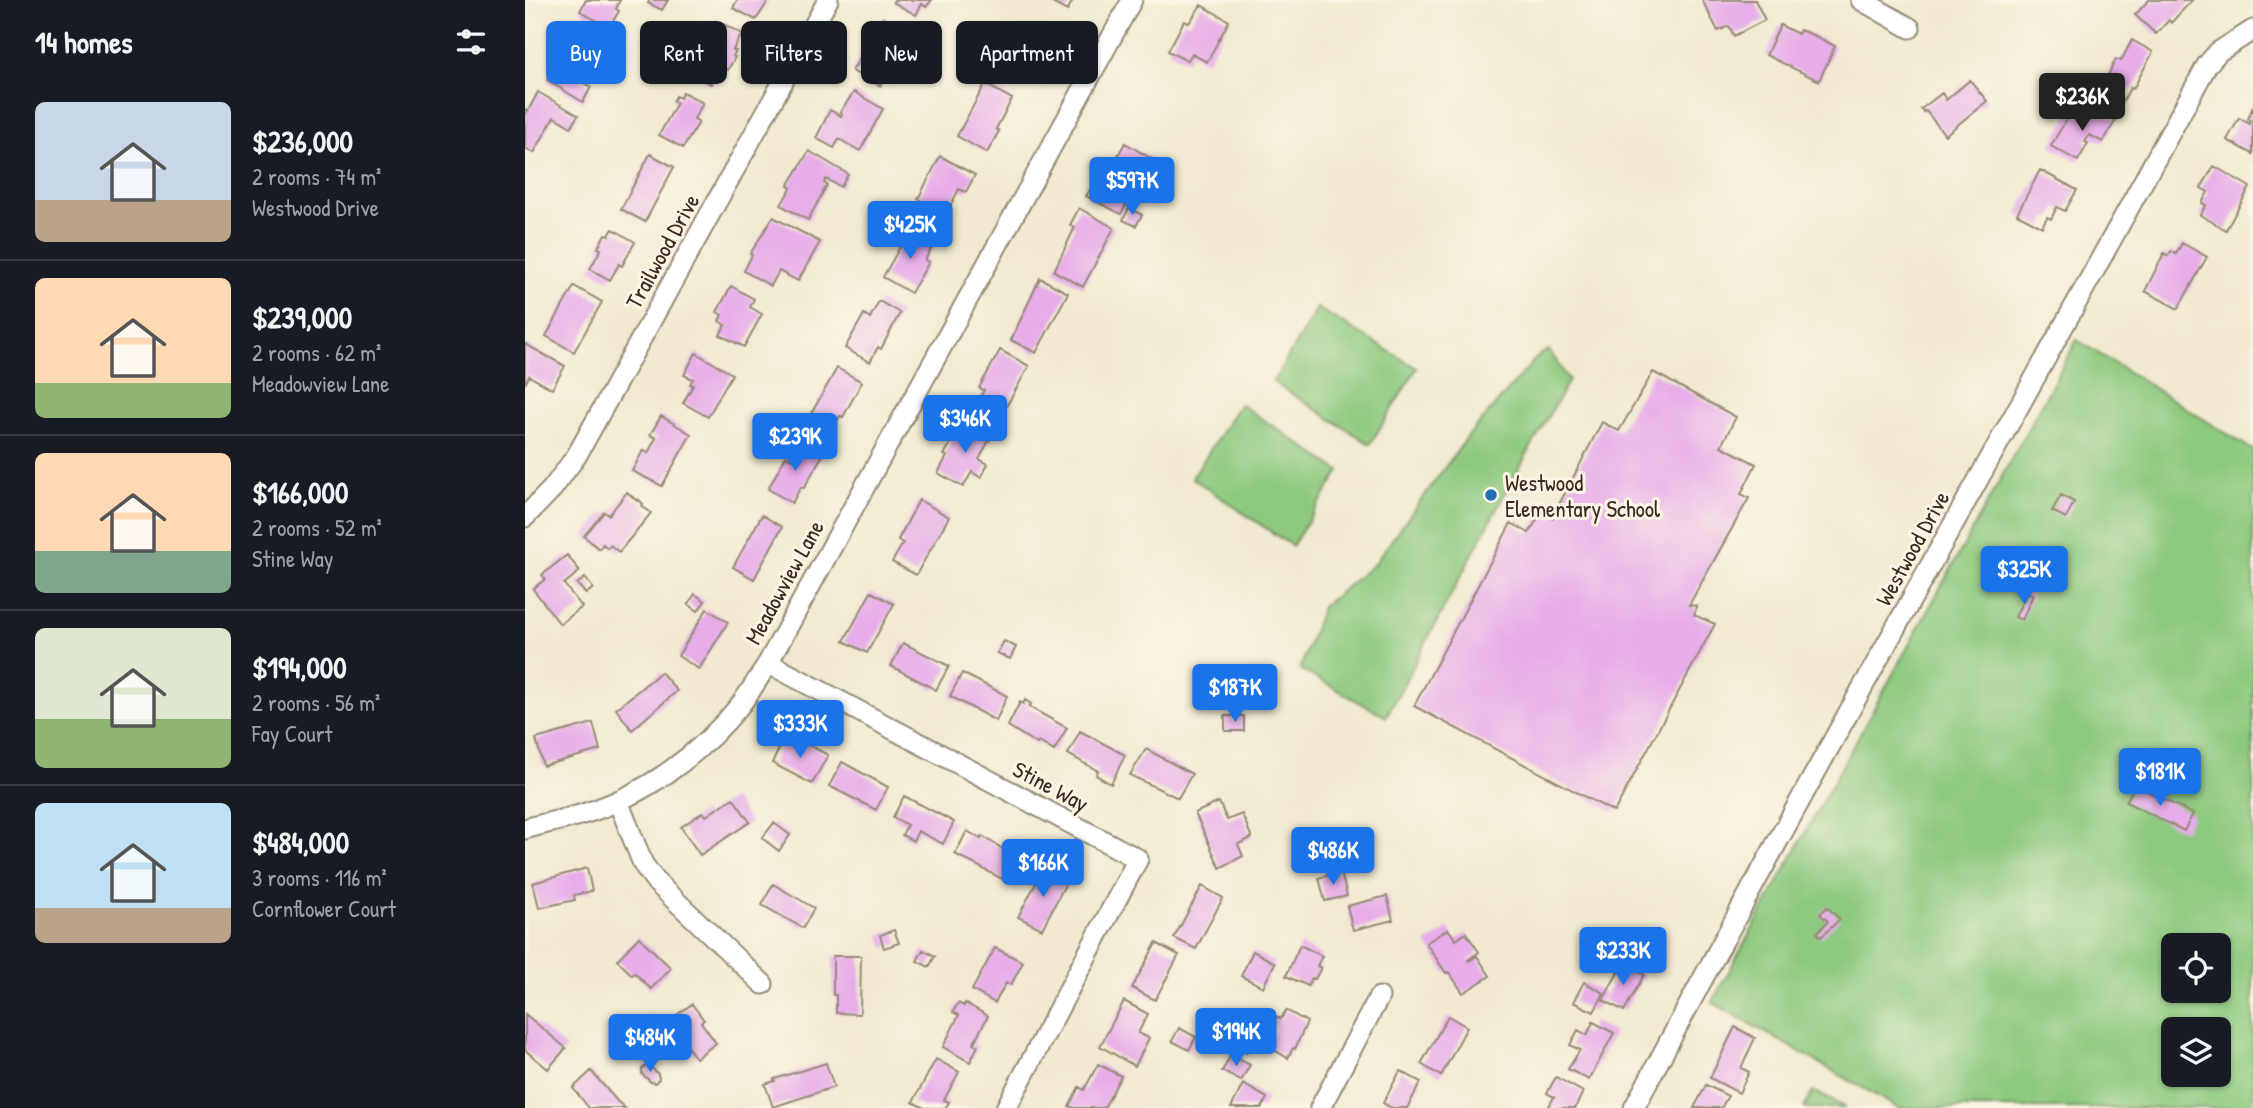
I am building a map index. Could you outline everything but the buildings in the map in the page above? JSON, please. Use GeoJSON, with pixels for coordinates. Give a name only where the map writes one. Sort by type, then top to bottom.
{"type":"FeatureCollection","features":[{"type":"Feature","properties":{"kind":"street","name":"Trailwood Drive"},"geometry":{"type":"LineString","coordinates":[[525,517],[552,489],[577,455],[828,0]]}},
{"type":"Feature","properties":{"kind":"street","name":"Meadowview Lane"},"geometry":{"type":"LineString","coordinates":[[525,829],[583,814],[618,801],[663,776],[712,736],[742,703],[768,663],[1132,0]]}},
{"type":"Feature","properties":{"kind":"street"},"geometry":{"type":"LineString","coordinates":[[1861,0],[1910,28]]}},
{"type":"Feature","properties":{"kind":"street","name":"Westwood Drive"},"geometry":{"type":"LineString","coordinates":[[1634,1108],[1698,987],[2207,65],[2218,52],[2253,30]]}},
{"type":"Feature","properties":{"kind":"street","name":"Stine Way"},"geometry":{"type":"LineString","coordinates":[[768,663],[1138,859],[1006,1108]]}},
{"type":"Feature","properties":{"kind":"street"},"geometry":{"type":"LineString","coordinates":[[618,801],[643,864],[657,883],[763,984]]}},
{"type":"Feature","properties":{"kind":"street"},"geometry":{"type":"LineString","coordinates":[[1320,1108],[1379,997]]}},
{"type":"Feature","properties":{"kind":"green space"},"geometry":{"type":"Polygon","coordinates":[[[1317,308],[1417,368],[1370,444],[1273,382],[1317,308]]]}},
{"type":"Feature","properties":{"kind":"green space"},"geometry":{"type":"Polygon","coordinates":[[[2077,340],[2253,450],[2253,1108],[1898,1108],[1712,1002],[2077,340]]]}},
{"type":"Feature","properties":{"kind":"green space"},"geometry":{"type":"Polygon","coordinates":[[[1549,350],[1569,380],[1504,495],[1386,717],[1300,669],[1322,607],[1374,564],[1469,435],[1538,356],[1549,350]]]}},
{"type":"Feature","properties":{"kind":"green space"},"geometry":{"type":"Polygon","coordinates":[[[1240,404],[1340,471],[1292,546],[1192,478],[1240,404]]]}},
{"type":"Feature","properties":{"kind":"green space"},"geometry":{"type":"Polygon","coordinates":[[[1813,1091],[1846,1108],[1804,1108],[1813,1091]]]}},
{"type":"Feature","properties":{"kind":"place","name":"Westwood Elementary School"},"geometry":{"type":"Point","coordinates":[1491,495]}}]}
